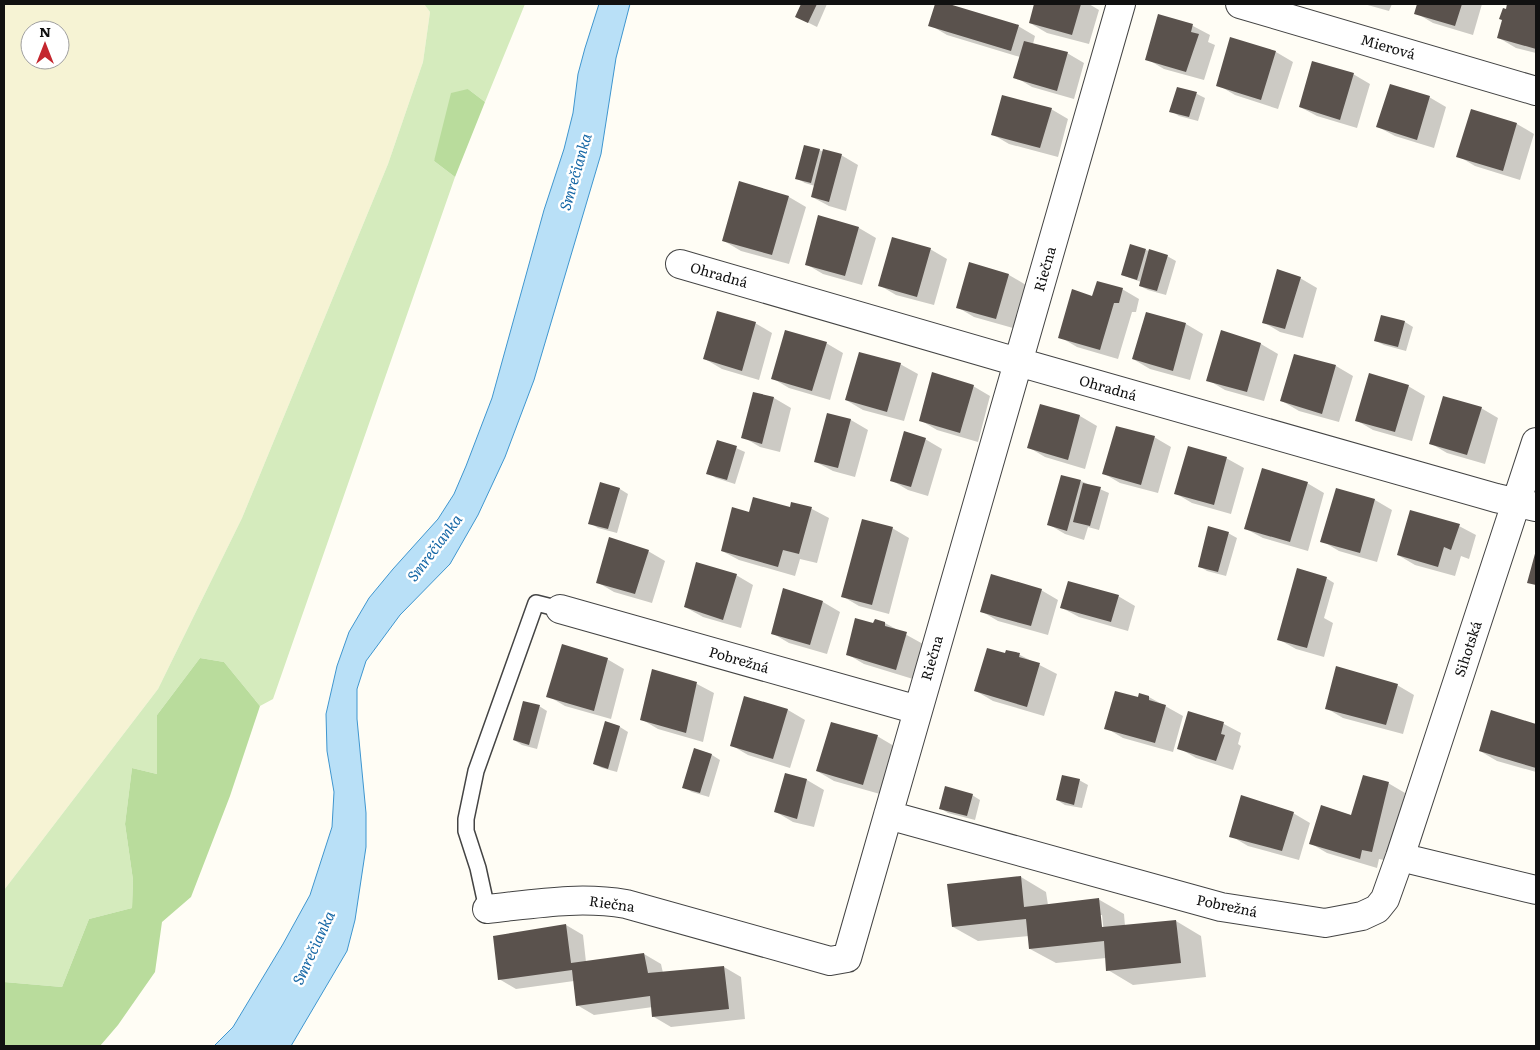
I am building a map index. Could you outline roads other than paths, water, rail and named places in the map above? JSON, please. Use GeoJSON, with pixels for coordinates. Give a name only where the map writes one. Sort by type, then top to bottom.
{"type":"FeatureCollection","features":[{"type":"Feature","properties":{"kind":"street","name":"Riečna"},"geometry":{"type":"LineString","coordinates":[[487,909],[578,899],[605,900],[626,904],[830,961],[847,958],[1121,4]]}},
{"type":"Feature","properties":{"kind":"street","name":"Mierová"},"geometry":{"type":"LineString","coordinates":[[1240,4],[1536,91]]}},
{"type":"Feature","properties":{"kind":"street","name":"Ohradná"},"geometry":{"type":"LineString","coordinates":[[680,264],[1496,498],[1526,504]]}},
{"type":"Feature","properties":{"kind":"street","name":"Sihotská"},"geometry":{"type":"LineString","coordinates":[[1400,857],[1526,504],[1536,442]]}},
{"type":"Feature","properties":{"kind":"street","name":"Pobrežná"},"geometry":{"type":"LineString","coordinates":[[560,609],[918,710]]}},
{"type":"Feature","properties":{"kind":"street","name":"Pobrežná"},"geometry":{"type":"LineString","coordinates":[[888,815],[1221,907],[1326,923],[1362,916],[1377,909],[1386,899],[1400,857]]}},
{"type":"Feature","properties":{"kind":"street"},"geometry":{"type":"LineString","coordinates":[[1400,857],[1536,890]]}},
{"type":"Feature","properties":{"kind":"lane"},"geometry":{"type":"LineString","coordinates":[[487,909],[478,868],[466,831],[466,818],[476,771],[536,602],[560,609]]}},
{"type":"Feature","properties":{"kind":"water","name":"Smrečianka"},"geometry":{"type":"Polygon","coordinates":[[[599,4],[630,4],[616,58],[601,154],[534,380],[505,457],[478,515],[450,564],[400,615],[366,661],[357,689],[357,719],[366,813],[366,847],[355,920],[347,951],[291,1046],[214,1046],[233,1027],[310,895],[332,827],[334,792],[327,751],[326,714],[337,666],[349,632],[369,598],[438,519],[454,494],[466,466],[492,398],[544,210],[564,149],[573,113],[578,74],[599,4]]]}}]}
